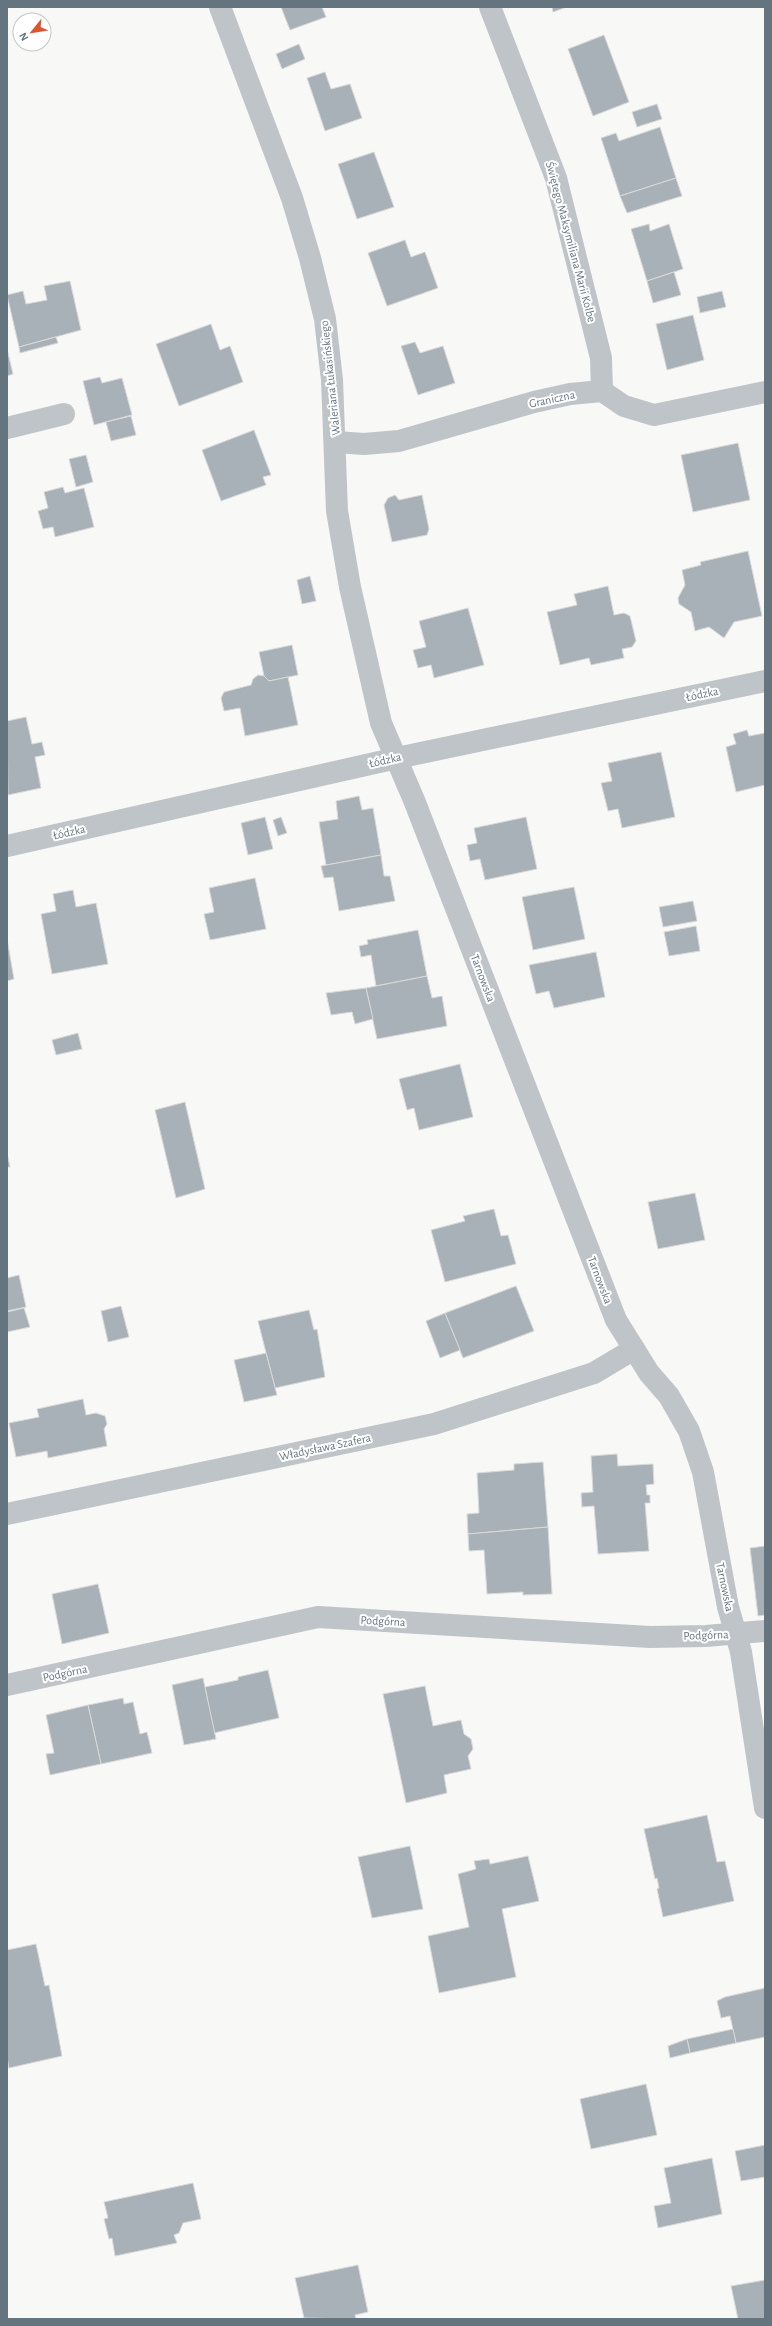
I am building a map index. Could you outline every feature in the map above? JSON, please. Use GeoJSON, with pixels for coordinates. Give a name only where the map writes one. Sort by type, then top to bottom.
{"type":"FeatureCollection","features":[{"type":"Feature","properties":{"kind":"street","name":"Waleriana Łukasińskiego"},"geometry":{"type":"LineString","coordinates":[[220,7],[292,198],[310,258],[325,319],[332,380],[336,442],[336,511],[350,587],[381,723],[397,758]]}},
{"type":"Feature","properties":{"kind":"street","name":"Świętego Maksymiliana Marii Kolbe"},"geometry":{"type":"LineString","coordinates":[[490,7],[556,178],[601,358],[602,392]]}},
{"type":"Feature","properties":{"kind":"street","name":"Graniczna"},"geometry":{"type":"LineString","coordinates":[[336,442],[364,444],[399,440],[534,402],[570,394],[602,392]]}},
{"type":"Feature","properties":{"kind":"street"},"geometry":{"type":"LineString","coordinates":[[602,392],[624,406],[654,415],[765,392]]}},
{"type":"Feature","properties":{"kind":"street"},"geometry":{"type":"LineString","coordinates":[[7,428],[64,414]]}},
{"type":"Feature","properties":{"kind":"street","name":"Łódzka"},"geometry":{"type":"LineString","coordinates":[[7,846],[397,758],[765,681]]}},
{"type":"Feature","properties":{"kind":"street","name":"Tarnowska"},"geometry":{"type":"LineString","coordinates":[[397,758],[616,1320],[649,1373],[669,1396],[689,1431],[703,1472],[728,1608],[737,1634],[765,1808]]}},
{"type":"Feature","properties":{"kind":"street","name":"Władysława Szafera"},"geometry":{"type":"LineString","coordinates":[[7,1514],[434,1424],[594,1373],[634,1349]]}},
{"type":"Feature","properties":{"kind":"street","name":"Podgórna"},"geometry":{"type":"LineString","coordinates":[[7,1685],[318,1617],[650,1637],[737,1634],[765,1631]]}},
{"type":"Feature","properties":{"kind":"building"},"geometry":{"type":"Polygon","coordinates":[[[281,7],[322,7],[326,17],[290,30],[281,7]]]}},
{"type":"Feature","properties":{"kind":"building"},"geometry":{"type":"Polygon","coordinates":[[[552,7],[567,7],[553,12],[552,7]]]}},
{"type":"Feature","properties":{"kind":"building"},"geometry":{"type":"Polygon","coordinates":[[[604,35],[629,102],[593,116],[568,49],[604,35]]]}},
{"type":"Feature","properties":{"kind":"building"},"geometry":{"type":"Polygon","coordinates":[[[299,44],[305,59],[282,69],[276,54],[299,44]]]}},
{"type":"Feature","properties":{"kind":"building"},"geometry":{"type":"Polygon","coordinates":[[[325,72],[331,89],[350,84],[362,118],[325,131],[307,78],[325,72]]]}},
{"type":"Feature","properties":{"kind":"building"},"geometry":{"type":"Polygon","coordinates":[[[657,104],[662,119],[637,127],[632,112],[657,104]]]}},
{"type":"Feature","properties":{"kind":"building"},"geometry":{"type":"Polygon","coordinates":[[[660,127],[676,178],[620,196],[601,138],[616,133],[619,141],[660,127]]]}},
{"type":"Feature","properties":{"kind":"building"},"geometry":{"type":"Polygon","coordinates":[[[374,152],[394,207],[357,219],[338,164],[374,152]]]}},
{"type":"Feature","properties":{"kind":"building"},"geometry":{"type":"Polygon","coordinates":[[[676,178],[682,196],[627,213],[620,196],[676,178]]]}},
{"type":"Feature","properties":{"kind":"building"},"geometry":{"type":"Polygon","coordinates":[[[649,224],[650,231],[669,224],[683,269],[647,281],[631,229],[649,224]]]}},
{"type":"Feature","properties":{"kind":"building"},"geometry":{"type":"Polygon","coordinates":[[[405,240],[411,257],[425,252],[438,288],[387,306],[368,253],[405,240]]]}},
{"type":"Feature","properties":{"kind":"building"},"geometry":{"type":"Polygon","coordinates":[[[674,272],[681,295],[653,303],[647,281],[674,272]]]}},
{"type":"Feature","properties":{"kind":"building"},"geometry":{"type":"Polygon","coordinates":[[[70,281],[81,330],[19,347],[7,295],[23,291],[26,304],[47,300],[44,286],[70,281]]]}},
{"type":"Feature","properties":{"kind":"building"},"geometry":{"type":"Polygon","coordinates":[[[722,291],[726,307],[700,313],[697,297],[722,291]]]}},
{"type":"Feature","properties":{"kind":"building"},"geometry":{"type":"Polygon","coordinates":[[[693,315],[704,360],[667,370],[656,324],[693,315]]]}},
{"type":"Feature","properties":{"kind":"building"},"geometry":{"type":"Polygon","coordinates":[[[211,324],[220,350],[230,346],[243,382],[179,406],[156,344],[211,324]]]}},
{"type":"Feature","properties":{"kind":"building"},"geometry":{"type":"Polygon","coordinates":[[[56,337],[58,343],[20,353],[19,347],[56,337]]]}},
{"type":"Feature","properties":{"kind":"building"},"geometry":{"type":"Polygon","coordinates":[[[415,342],[420,353],[443,346],[455,383],[418,395],[401,346],[415,342]]]}},
{"type":"Feature","properties":{"kind":"building"},"geometry":{"type":"Polygon","coordinates":[[[7,349],[13,374],[7,376],[7,349]]]}},
{"type":"Feature","properties":{"kind":"building"},"geometry":{"type":"Polygon","coordinates":[[[100,377],[102,383],[122,378],[132,415],[94,425],[83,381],[100,377]]]}},
{"type":"Feature","properties":{"kind":"building"},"geometry":{"type":"Polygon","coordinates":[[[131,416],[136,435],[111,441],[106,422],[131,416]]]}},
{"type":"Feature","properties":{"kind":"building"},"geometry":{"type":"Polygon","coordinates":[[[254,430],[271,475],[263,477],[266,485],[221,501],[202,450],[254,430]]]}},
{"type":"Feature","properties":{"kind":"building"},"geometry":{"type":"Polygon","coordinates":[[[738,443],[750,500],[693,512],[681,455],[738,443]]]}},
{"type":"Feature","properties":{"kind":"building"},"geometry":{"type":"Polygon","coordinates":[[[86,455],[93,482],[76,487],[69,459],[86,455]]]}},
{"type":"Feature","properties":{"kind":"building"},"geometry":{"type":"Polygon","coordinates":[[[63,487],[65,493],[84,488],[94,527],[55,537],[53,527],[43,529],[38,511],[48,508],[44,492],[63,487]]]}},
{"type":"Feature","properties":{"kind":"building"},"geometry":{"type":"Polygon","coordinates":[[[395,495],[399,500],[422,495],[429,529],[427,535],[392,542],[384,505],[388,498],[395,495]]]}},
{"type":"Feature","properties":{"kind":"building"},"geometry":{"type":"Polygon","coordinates":[[[748,551],[762,616],[734,622],[724,638],[709,627],[695,631],[691,612],[679,604],[678,598],[685,585],[682,570],[701,565],[700,562],[748,551]]]}},
{"type":"Feature","properties":{"kind":"building"},"geometry":{"type":"Polygon","coordinates":[[[310,576],[316,601],[302,604],[297,580],[310,576]]]}},
{"type":"Feature","properties":{"kind":"building"},"geometry":{"type":"Polygon","coordinates":[[[608,586],[614,615],[624,613],[630,616],[636,641],[632,647],[622,649],[624,658],[591,665],[589,658],[560,665],[547,612],[577,605],[574,594],[608,586]]]}},
{"type":"Feature","properties":{"kind":"building"},"geometry":{"type":"Polygon","coordinates":[[[468,608],[484,665],[434,678],[431,665],[418,668],[413,650],[426,647],[419,621],[468,608]]]}},
{"type":"Feature","properties":{"kind":"building"},"geometry":{"type":"Polygon","coordinates":[[[292,645],[298,675],[269,681],[264,676],[259,652],[292,645]]]}},
{"type":"Feature","properties":{"kind":"building"},"geometry":{"type":"Polygon","coordinates":[[[258,675],[264,676],[269,681],[288,677],[298,725],[245,736],[240,708],[224,711],[221,698],[224,692],[251,685],[253,679],[258,675]]]}},
{"type":"Feature","properties":{"kind":"building"},"geometry":{"type":"Polygon","coordinates":[[[26,717],[32,744],[42,742],[45,755],[35,757],[41,788],[8,795],[7,721],[26,717]]]}},
{"type":"Feature","properties":{"kind":"building"},"geometry":{"type":"Polygon","coordinates":[[[747,730],[749,736],[765,733],[765,785],[736,792],[726,747],[736,744],[733,734],[747,730]]]}},
{"type":"Feature","properties":{"kind":"building"},"geometry":{"type":"Polygon","coordinates":[[[661,752],[675,817],[622,828],[618,809],[608,811],[601,783],[612,781],[608,763],[661,752]]]}},
{"type":"Feature","properties":{"kind":"building"},"geometry":{"type":"Polygon","coordinates":[[[359,796],[362,810],[373,808],[381,855],[326,865],[319,822],[338,819],[336,801],[359,796]]]}},
{"type":"Feature","properties":{"kind":"building"},"geometry":{"type":"Polygon","coordinates":[[[265,817],[273,849],[248,855],[241,823],[265,817]]]}},
{"type":"Feature","properties":{"kind":"building"},"geometry":{"type":"Polygon","coordinates":[[[281,817],[287,833],[278,836],[273,820],[281,817]]]}},
{"type":"Feature","properties":{"kind":"building"},"geometry":{"type":"Polygon","coordinates":[[[526,817],[537,869],[485,880],[480,859],[470,861],[467,845],[477,843],[474,828],[526,817]]]}},
{"type":"Feature","properties":{"kind":"building"},"geometry":{"type":"Polygon","coordinates":[[[381,855],[384,876],[390,876],[395,901],[339,911],[333,877],[324,878],[321,866],[381,855]]]}},
{"type":"Feature","properties":{"kind":"building"},"geometry":{"type":"Polygon","coordinates":[[[255,878],[266,929],[210,940],[204,914],[214,912],[209,888],[255,878]]]}},
{"type":"Feature","properties":{"kind":"building"},"geometry":{"type":"Polygon","coordinates":[[[574,887],[585,939],[533,950],[522,897],[574,887]]]}},
{"type":"Feature","properties":{"kind":"building"},"geometry":{"type":"Polygon","coordinates":[[[73,890],[76,907],[96,903],[108,964],[52,974],[41,914],[56,911],[53,894],[73,890]]]}},
{"type":"Feature","properties":{"kind":"building"},"geometry":{"type":"Polygon","coordinates":[[[693,901],[697,921],[663,927],[659,907],[693,901]]]}},
{"type":"Feature","properties":{"kind":"building"},"geometry":{"type":"Polygon","coordinates":[[[696,926],[700,951],[669,956],[664,932],[696,926]]]}},
{"type":"Feature","properties":{"kind":"building"},"geometry":{"type":"Polygon","coordinates":[[[418,930],[427,976],[376,986],[371,955],[361,957],[359,946],[368,944],[367,940],[418,930]]]}},
{"type":"Feature","properties":{"kind":"building"},"geometry":{"type":"Polygon","coordinates":[[[7,939],[14,979],[7,981],[7,939]]]}},
{"type":"Feature","properties":{"kind":"building"},"geometry":{"type":"Polygon","coordinates":[[[596,952],[605,997],[554,1008],[549,991],[536,994],[529,965],[596,952]]]}},
{"type":"Feature","properties":{"kind":"building"},"geometry":{"type":"Polygon","coordinates":[[[427,976],[432,998],[442,996],[447,1026],[377,1039],[366,988],[427,976]]]}},
{"type":"Feature","properties":{"kind":"building"},"geometry":{"type":"Polygon","coordinates":[[[366,988],[373,1019],[355,1024],[352,1012],[331,1015],[326,993],[366,988]]]}},
{"type":"Feature","properties":{"kind":"building"},"geometry":{"type":"Polygon","coordinates":[[[78,1033],[82,1049],[56,1055],[52,1040],[78,1033]]]}},
{"type":"Feature","properties":{"kind":"building"},"geometry":{"type":"Polygon","coordinates":[[[460,1064],[473,1117],[419,1130],[414,1108],[407,1110],[399,1079],[460,1064]]]}},
{"type":"Feature","properties":{"kind":"building"},"geometry":{"type":"Polygon","coordinates":[[[185,1102],[205,1189],[176,1198],[155,1110],[185,1102]]]}},
{"type":"Feature","properties":{"kind":"building"},"geometry":{"type":"Polygon","coordinates":[[[7,1153],[10,1167],[7,1167],[7,1153]]]}},
{"type":"Feature","properties":{"kind":"building"},"geometry":{"type":"Polygon","coordinates":[[[695,1193],[705,1240],[658,1249],[648,1202],[695,1193]]]}},
{"type":"Feature","properties":{"kind":"building"},"geometry":{"type":"Polygon","coordinates":[[[494,1209],[501,1236],[508,1235],[516,1264],[445,1282],[431,1230],[465,1221],[463,1216],[494,1209]]]}},
{"type":"Feature","properties":{"kind":"building"},"geometry":{"type":"Polygon","coordinates":[[[19,1275],[26,1307],[7,1311],[7,1278],[19,1275]]]}},
{"type":"Feature","properties":{"kind":"building"},"geometry":{"type":"Polygon","coordinates":[[[516,1286],[534,1331],[463,1358],[445,1313],[516,1286]]]}},
{"type":"Feature","properties":{"kind":"building"},"geometry":{"type":"Polygon","coordinates":[[[121,1306],[129,1337],[108,1342],[101,1311],[121,1306]]]}},
{"type":"Feature","properties":{"kind":"building"},"geometry":{"type":"Polygon","coordinates":[[[24,1308],[30,1327],[7,1332],[7,1312],[24,1308]]]}},
{"type":"Feature","properties":{"kind":"building"},"geometry":{"type":"Polygon","coordinates":[[[309,1310],[314,1330],[317,1329],[325,1377],[275,1388],[258,1321],[309,1310]]]}},
{"type":"Feature","properties":{"kind":"building"},"geometry":{"type":"Polygon","coordinates":[[[445,1313],[460,1350],[440,1358],[426,1321],[445,1313]]]}},
{"type":"Feature","properties":{"kind":"building"},"geometry":{"type":"Polygon","coordinates":[[[266,1353],[277,1395],[244,1402],[234,1360],[266,1353]]]}},
{"type":"Feature","properties":{"kind":"building"},"geometry":{"type":"Polygon","coordinates":[[[83,1399],[86,1415],[96,1413],[105,1416],[107,1424],[104,1429],[107,1446],[48,1458],[47,1451],[16,1457],[9,1423],[39,1417],[37,1409],[83,1399]]]}},
{"type":"Feature","properties":{"kind":"building"},"geometry":{"type":"Polygon","coordinates":[[[617,1454],[618,1466],[653,1464],[654,1484],[646,1485],[647,1495],[650,1495],[650,1503],[645,1503],[649,1551],[598,1554],[594,1506],[582,1507],[581,1493],[593,1492],[591,1456],[617,1454]]]}},
{"type":"Feature","properties":{"kind":"building"},"geometry":{"type":"Polygon","coordinates":[[[543,1462],[548,1527],[468,1534],[467,1514],[479,1513],[477,1473],[514,1470],[514,1464],[543,1462]]]}},
{"type":"Feature","properties":{"kind":"building"},"geometry":{"type":"Polygon","coordinates":[[[548,1527],[552,1594],[523,1595],[523,1592],[487,1594],[484,1550],[469,1551],[468,1534],[548,1527]]]}},
{"type":"Feature","properties":{"kind":"building"},"geometry":{"type":"Polygon","coordinates":[[[765,1546],[765,1615],[758,1616],[750,1548],[765,1546]]]}},
{"type":"Feature","properties":{"kind":"building"},"geometry":{"type":"Polygon","coordinates":[[[98,1584],[109,1633],[62,1644],[52,1594],[98,1584]]]}},
{"type":"Feature","properties":{"kind":"building"},"geometry":{"type":"Polygon","coordinates":[[[268,1670],[279,1718],[214,1733],[205,1687],[238,1680],[238,1677],[268,1670]]]}},
{"type":"Feature","properties":{"kind":"building"},"geometry":{"type":"Polygon","coordinates":[[[203,1678],[216,1739],[184,1745],[172,1685],[203,1678]]]}},
{"type":"Feature","properties":{"kind":"building"},"geometry":{"type":"Polygon","coordinates":[[[425,1686],[433,1726],[461,1720],[464,1734],[471,1739],[473,1749],[468,1756],[471,1769],[444,1775],[447,1793],[406,1803],[383,1694],[425,1686]]]}},
{"type":"Feature","properties":{"kind":"building"},"geometry":{"type":"Polygon","coordinates":[[[123,1698],[124,1704],[133,1702],[140,1734],[147,1732],[152,1753],[101,1764],[88,1705],[123,1698]]]}},
{"type":"Feature","properties":{"kind":"building"},"geometry":{"type":"Polygon","coordinates":[[[88,1705],[101,1764],[50,1775],[46,1754],[54,1753],[46,1715],[88,1705]]]}},
{"type":"Feature","properties":{"kind":"building"},"geometry":{"type":"Polygon","coordinates":[[[707,1815],[717,1862],[725,1861],[734,1901],[663,1917],[657,1889],[659,1888],[657,1878],[655,1879],[644,1829],[707,1815]]]}},
{"type":"Feature","properties":{"kind":"building"},"geometry":{"type":"Polygon","coordinates":[[[410,1846],[423,1909],[372,1918],[358,1857],[410,1846]]]}},
{"type":"Feature","properties":{"kind":"building"},"geometry":{"type":"Polygon","coordinates":[[[528,1856],[539,1901],[502,1909],[516,1977],[439,1993],[428,1936],[469,1927],[458,1874],[476,1869],[474,1861],[489,1859],[490,1864],[528,1856]]]}},
{"type":"Feature","properties":{"kind":"building"},"geometry":{"type":"Polygon","coordinates":[[[36,1944],[45,1986],[49,1985],[62,2056],[9,2068],[7,2057],[7,1950],[36,1944]]]}},
{"type":"Feature","properties":{"kind":"building"},"geometry":{"type":"Polygon","coordinates":[[[765,1988],[765,2037],[736,2043],[730,2016],[721,2018],[717,2001],[725,1997],[765,1988]]]}},
{"type":"Feature","properties":{"kind":"building"},"geometry":{"type":"Polygon","coordinates":[[[733,2029],[736,2043],[690,2053],[687,2039],[733,2029]]]}},
{"type":"Feature","properties":{"kind":"building"},"geometry":{"type":"Polygon","coordinates":[[[687,2039],[690,2053],[670,2058],[668,2046],[687,2039]]]}},
{"type":"Feature","properties":{"kind":"building"},"geometry":{"type":"Polygon","coordinates":[[[646,2084],[657,2135],[591,2149],[580,2099],[646,2084]]]}},
{"type":"Feature","properties":{"kind":"building"},"geometry":{"type":"Polygon","coordinates":[[[765,2145],[765,2177],[741,2181],[735,2151],[765,2145]]]}},
{"type":"Feature","properties":{"kind":"building"},"geometry":{"type":"Polygon","coordinates":[[[712,2158],[722,2214],[658,2228],[654,2206],[671,2203],[664,2168],[712,2158]]]}},
{"type":"Feature","properties":{"kind":"building"},"geometry":{"type":"Polygon","coordinates":[[[193,2183],[201,2219],[183,2223],[179,2233],[174,2235],[177,2243],[115,2256],[112,2238],[109,2239],[104,2219],[108,2218],[104,2202],[193,2183]]]}},
{"type":"Feature","properties":{"kind":"building"},"geometry":{"type":"Polygon","coordinates":[[[358,2265],[368,2312],[355,2315],[356,2319],[304,2318],[295,2278],[358,2265]]]}},
{"type":"Feature","properties":{"kind":"building"},"geometry":{"type":"Polygon","coordinates":[[[765,2280],[765,2319],[738,2319],[731,2286],[765,2280]]]}}]}
